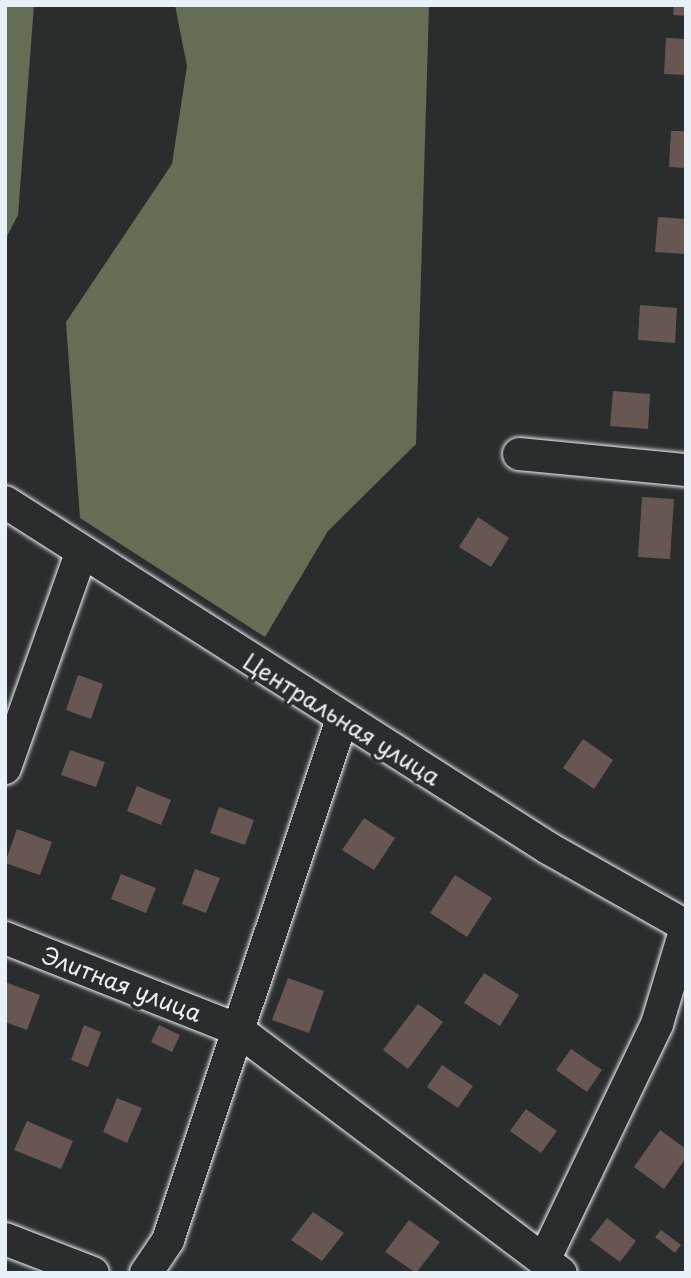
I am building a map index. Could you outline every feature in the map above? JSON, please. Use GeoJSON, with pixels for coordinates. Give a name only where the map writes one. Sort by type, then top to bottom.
{"type":"FeatureCollection","features":[{"type":"Feature","properties":{"kind":"street"},"geometry":{"type":"LineString","coordinates":[[519,454],[686,470]]}},
{"type":"Feature","properties":{"kind":"street","name":"Центральная улица"},"geometry":{"type":"LineString","coordinates":[[5,502],[81,553],[548,848],[686,927]]}},
{"type":"Feature","properties":{"kind":"street"},"geometry":{"type":"LineString","coordinates":[[5,768],[81,553]]}},
{"type":"Feature","properties":{"kind":"street"},"geometry":{"type":"LineString","coordinates":[[146,1273],[168,1240],[342,719]]}},
{"type":"Feature","properties":{"kind":"street"},"geometry":{"type":"LineString","coordinates":[[553,1266],[657,1024],[686,927]]}},
{"type":"Feature","properties":{"kind":"street","name":"Элитная улица"},"geometry":{"type":"LineString","coordinates":[[5,938],[238,1030],[553,1266]]}},
{"type":"Feature","properties":{"kind":"street"},"geometry":{"type":"LineString","coordinates":[[5,1239],[93,1273]]}},
{"type":"Feature","properties":{"kind":"green space"},"geometry":{"type":"Polygon","coordinates":[[[5,5],[34,5],[18,215],[5,240],[5,5]]]}},
{"type":"Feature","properties":{"kind":"green space"},"geometry":{"type":"Polygon","coordinates":[[[175,5],[429,5],[416,444],[328,531],[265,637],[80,518],[66,322],[172,164],[187,66],[175,5]]]}},
{"type":"Feature","properties":{"kind":"building"},"geometry":{"type":"Polygon","coordinates":[[[674,5],[686,5],[686,16],[673,15],[674,5]]]}},
{"type":"Feature","properties":{"kind":"building"},"geometry":{"type":"Polygon","coordinates":[[[666,38],[686,39],[686,75],[664,74],[666,38]]]}},
{"type":"Feature","properties":{"kind":"building"},"geometry":{"type":"Polygon","coordinates":[[[671,131],[686,131],[686,168],[669,167],[671,131]]]}},
{"type":"Feature","properties":{"kind":"building"},"geometry":{"type":"Polygon","coordinates":[[[658,217],[686,219],[686,254],[655,252],[658,217]]]}},
{"type":"Feature","properties":{"kind":"building"},"geometry":{"type":"Polygon","coordinates":[[[640,305],[677,308],[675,343],[638,340],[640,305]]]}},
{"type":"Feature","properties":{"kind":"building"},"geometry":{"type":"Polygon","coordinates":[[[613,391],[650,394],[648,429],[610,426],[613,391]]]}},
{"type":"Feature","properties":{"kind":"building"},"geometry":{"type":"Polygon","coordinates":[[[642,497],[674,499],[670,559],[638,557],[642,497]]]}},
{"type":"Feature","properties":{"kind":"building"},"geometry":{"type":"Polygon","coordinates":[[[478,517],[509,538],[491,567],[459,547],[478,517]]]}},
{"type":"Feature","properties":{"kind":"building"},"geometry":{"type":"Polygon","coordinates":[[[78,675],[103,684],[91,719],[66,710],[78,675]]]}},
{"type":"Feature","properties":{"kind":"building"},"geometry":{"type":"Polygon","coordinates":[[[583,739],[613,760],[594,789],[563,768],[583,739]]]}},
{"type":"Feature","properties":{"kind":"building"},"geometry":{"type":"Polygon","coordinates":[[[70,750],[105,762],[96,787],[61,775],[70,750]]]}},
{"type":"Feature","properties":{"kind":"building"},"geometry":{"type":"Polygon","coordinates":[[[137,786],[171,800],[161,825],[127,811],[137,786]]]}},
{"type":"Feature","properties":{"kind":"building"},"geometry":{"type":"Polygon","coordinates":[[[219,807],[254,820],[245,845],[210,833],[219,807]]]}},
{"type":"Feature","properties":{"kind":"building"},"geometry":{"type":"Polygon","coordinates":[[[364,818],[395,838],[374,870],[342,850],[364,818]]]}},
{"type":"Feature","properties":{"kind":"building"},"geometry":{"type":"Polygon","coordinates":[[[17,829],[52,842],[40,875],[5,863],[17,829]]]}},
{"type":"Feature","properties":{"kind":"building"},"geometry":{"type":"Polygon","coordinates":[[[195,869],[220,878],[206,913],[182,904],[195,869]]]}},
{"type":"Feature","properties":{"kind":"building"},"geometry":{"type":"Polygon","coordinates":[[[121,874],[156,888],[146,913],[111,899],[121,874]]]}},
{"type":"Feature","properties":{"kind":"building"},"geometry":{"type":"Polygon","coordinates":[[[455,875],[492,898],[467,937],[430,913],[455,875]]]}},
{"type":"Feature","properties":{"kind":"building"},"geometry":{"type":"Polygon","coordinates":[[[484,973],[519,995],[500,1026],[464,1003],[484,973]]]}},
{"type":"Feature","properties":{"kind":"building"},"geometry":{"type":"Polygon","coordinates":[[[288,978],[324,991],[309,1033],[272,1020],[288,978]]]}},
{"type":"Feature","properties":{"kind":"building"},"geometry":{"type":"Polygon","coordinates":[[[5,982],[40,995],[27,1030],[5,1022],[5,982]]]}},
{"type":"Feature","properties":{"kind":"building"},"geometry":{"type":"Polygon","coordinates":[[[418,1004],[443,1022],[408,1069],[383,1050],[418,1004]]]}},
{"type":"Feature","properties":{"kind":"building"},"geometry":{"type":"Polygon","coordinates":[[[84,1025],[101,1032],[88,1067],[71,1060],[84,1025]]]}},
{"type":"Feature","properties":{"kind":"building"},"geometry":{"type":"Polygon","coordinates":[[[159,1025],[180,1035],[172,1052],[151,1042],[159,1025]]]}},
{"type":"Feature","properties":{"kind":"building"},"geometry":{"type":"Polygon","coordinates":[[[571,1049],[602,1070],[587,1092],[556,1070],[571,1049]]]}},
{"type":"Feature","properties":{"kind":"building"},"geometry":{"type":"Polygon","coordinates":[[[442,1065],[473,1086],[458,1108],[427,1087],[442,1065]]]}},
{"type":"Feature","properties":{"kind":"building"},"geometry":{"type":"Polygon","coordinates":[[[117,1098],[142,1108],[127,1143],[103,1132],[117,1098]]]}},
{"type":"Feature","properties":{"kind":"building"},"geometry":{"type":"Polygon","coordinates":[[[526,1109],[557,1131],[541,1153],[510,1131],[526,1109]]]}},
{"type":"Feature","properties":{"kind":"building"},"geometry":{"type":"Polygon","coordinates":[[[27,1121],[73,1141],[61,1169],[14,1150],[27,1121]]]}},
{"type":"Feature","properties":{"kind":"building"},"geometry":{"type":"Polygon","coordinates":[[[660,1130],[686,1149],[686,1158],[664,1189],[634,1167],[660,1130]]]}},
{"type":"Feature","properties":{"kind":"building"},"geometry":{"type":"Polygon","coordinates":[[[313,1212],[344,1233],[322,1261],[291,1240],[313,1212]]]}},
{"type":"Feature","properties":{"kind":"building"},"geometry":{"type":"Polygon","coordinates":[[[607,1218],[636,1241],[620,1262],[590,1240],[607,1218]]]}},
{"type":"Feature","properties":{"kind":"building"},"geometry":{"type":"Polygon","coordinates":[[[409,1220],[440,1242],[416,1273],[385,1252],[409,1220]]]}},
{"type":"Feature","properties":{"kind":"building"},"geometry":{"type":"Polygon","coordinates":[[[661,1230],[681,1245],[675,1253],[655,1237],[661,1230]]]}}]}
